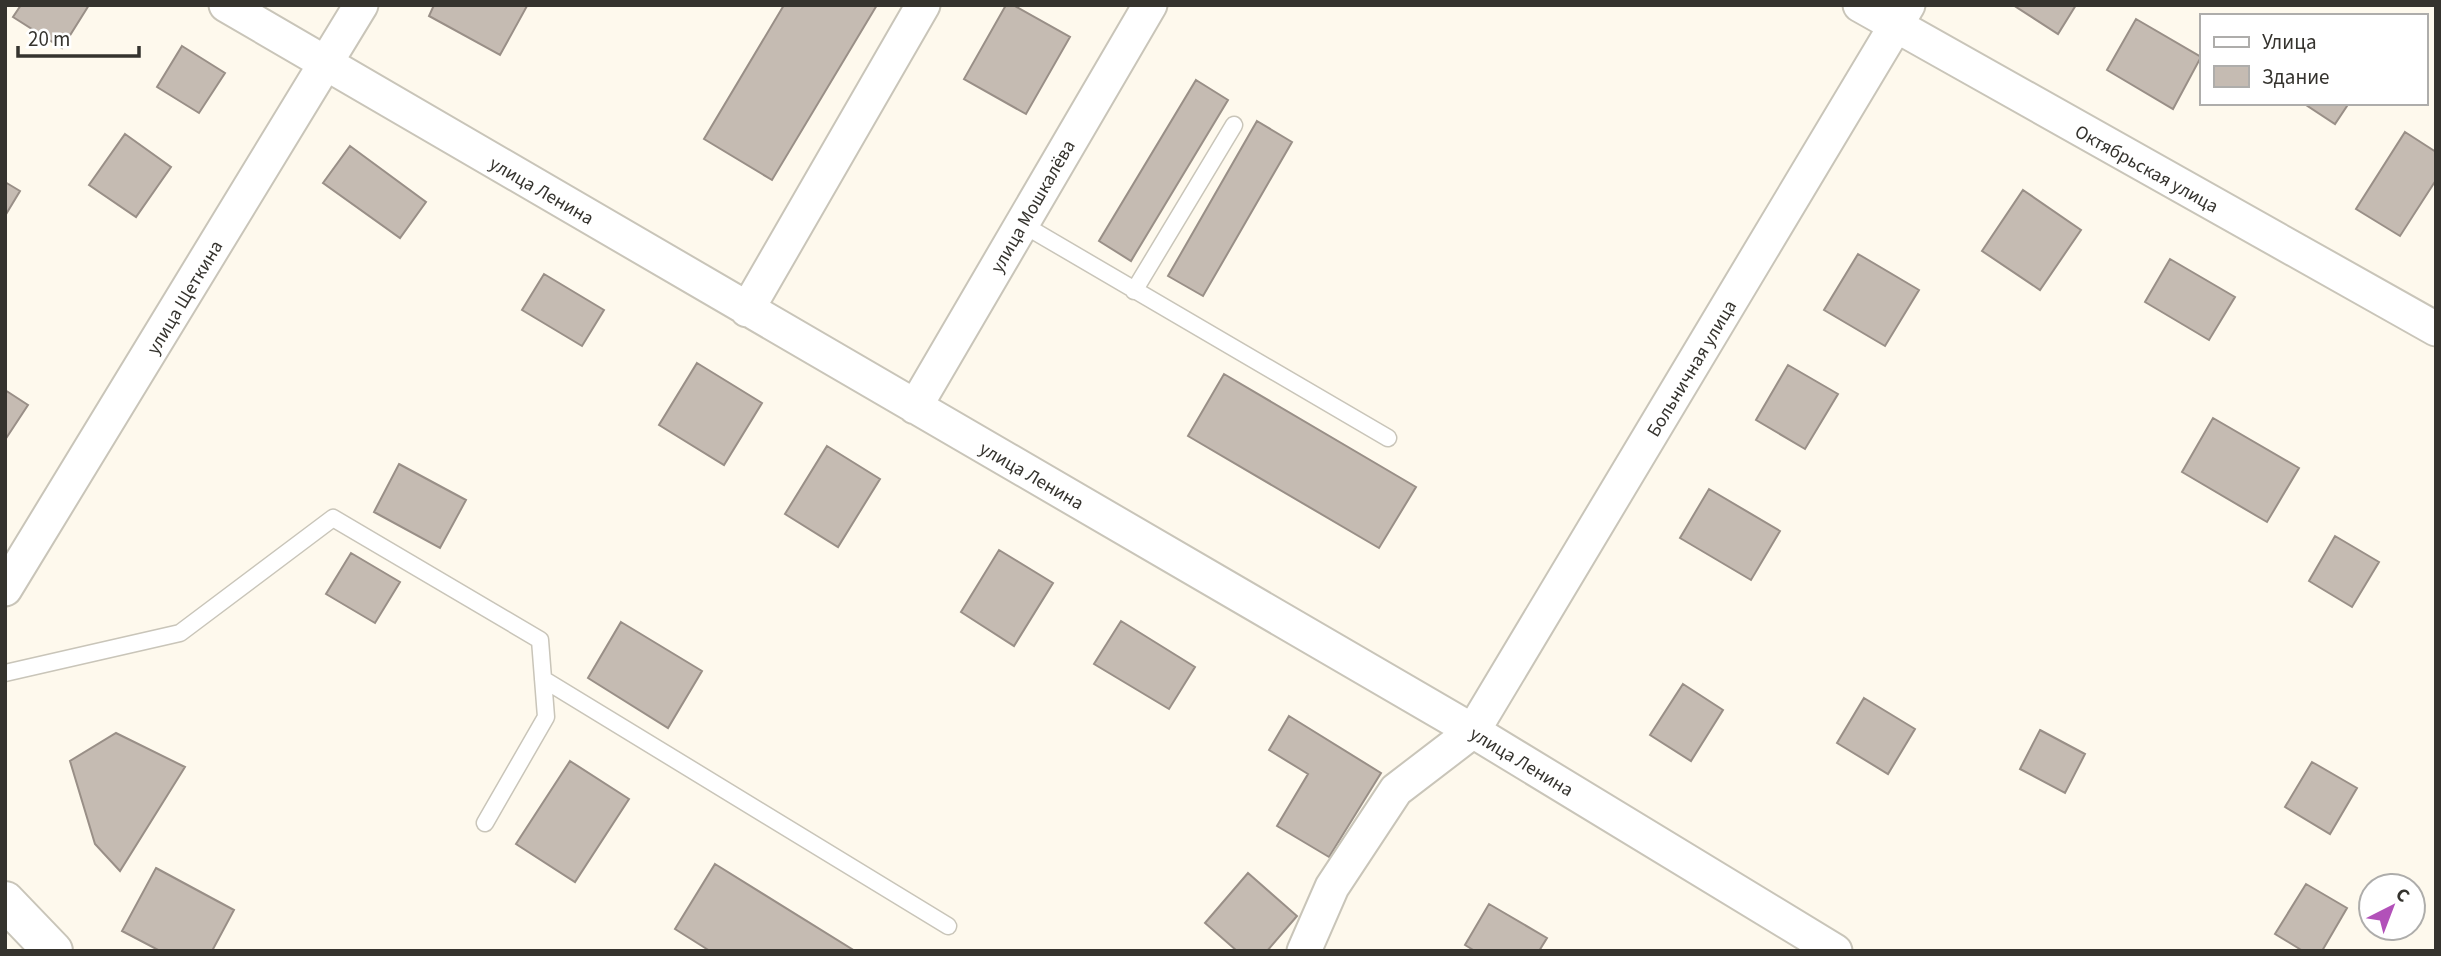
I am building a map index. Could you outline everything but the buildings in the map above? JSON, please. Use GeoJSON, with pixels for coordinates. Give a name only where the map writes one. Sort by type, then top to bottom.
{"type":"FeatureCollection","features":[{"type":"Feature","properties":{"kind":"main road"},"geometry":{"type":"LineString","coordinates":[[5,901],[53,951]]}},
{"type":"Feature","properties":{"kind":"street","name":"улица Ленина"},"geometry":{"type":"LineString","coordinates":[[226,5],[1472,731],[1835,951]]}},
{"type":"Feature","properties":{"kind":"street","name":"улица Щеткина"},"geometry":{"type":"LineString","coordinates":[[5,589],[361,5]]}},
{"type":"Feature","properties":{"kind":"street"},"geometry":{"type":"LineString","coordinates":[[747,310],[923,5]]}},
{"type":"Feature","properties":{"kind":"street","name":"улица Мошкалёва"},"geometry":{"type":"LineString","coordinates":[[915,407],[1150,5]]}},
{"type":"Feature","properties":{"kind":"street","name":"Октябрьская улица"},"geometry":{"type":"LineString","coordinates":[[1860,5],[1902,16],[2436,329]]}},
{"type":"Feature","properties":{"kind":"street","name":"Больничная улица"},"geometry":{"type":"LineString","coordinates":[[1472,731],[1902,16]]}},
{"type":"Feature","properties":{"kind":"street"},"geometry":{"type":"LineString","coordinates":[[1304,951],[1332,887],[1396,790],[1472,731]]}},
{"type":"Feature","properties":{"kind":"lane"},"geometry":{"type":"LineString","coordinates":[[1134,290],[1234,125]]}},
{"type":"Feature","properties":{"kind":"lane"},"geometry":{"type":"LineString","coordinates":[[1022,224],[1388,438]]}},
{"type":"Feature","properties":{"kind":"lane"},"geometry":{"type":"LineString","coordinates":[[5,673],[180,633],[333,518],[540,640],[546,717],[485,823]]}},
{"type":"Feature","properties":{"kind":"lane"},"geometry":{"type":"LineString","coordinates":[[543,679],[948,926]]}}]}
